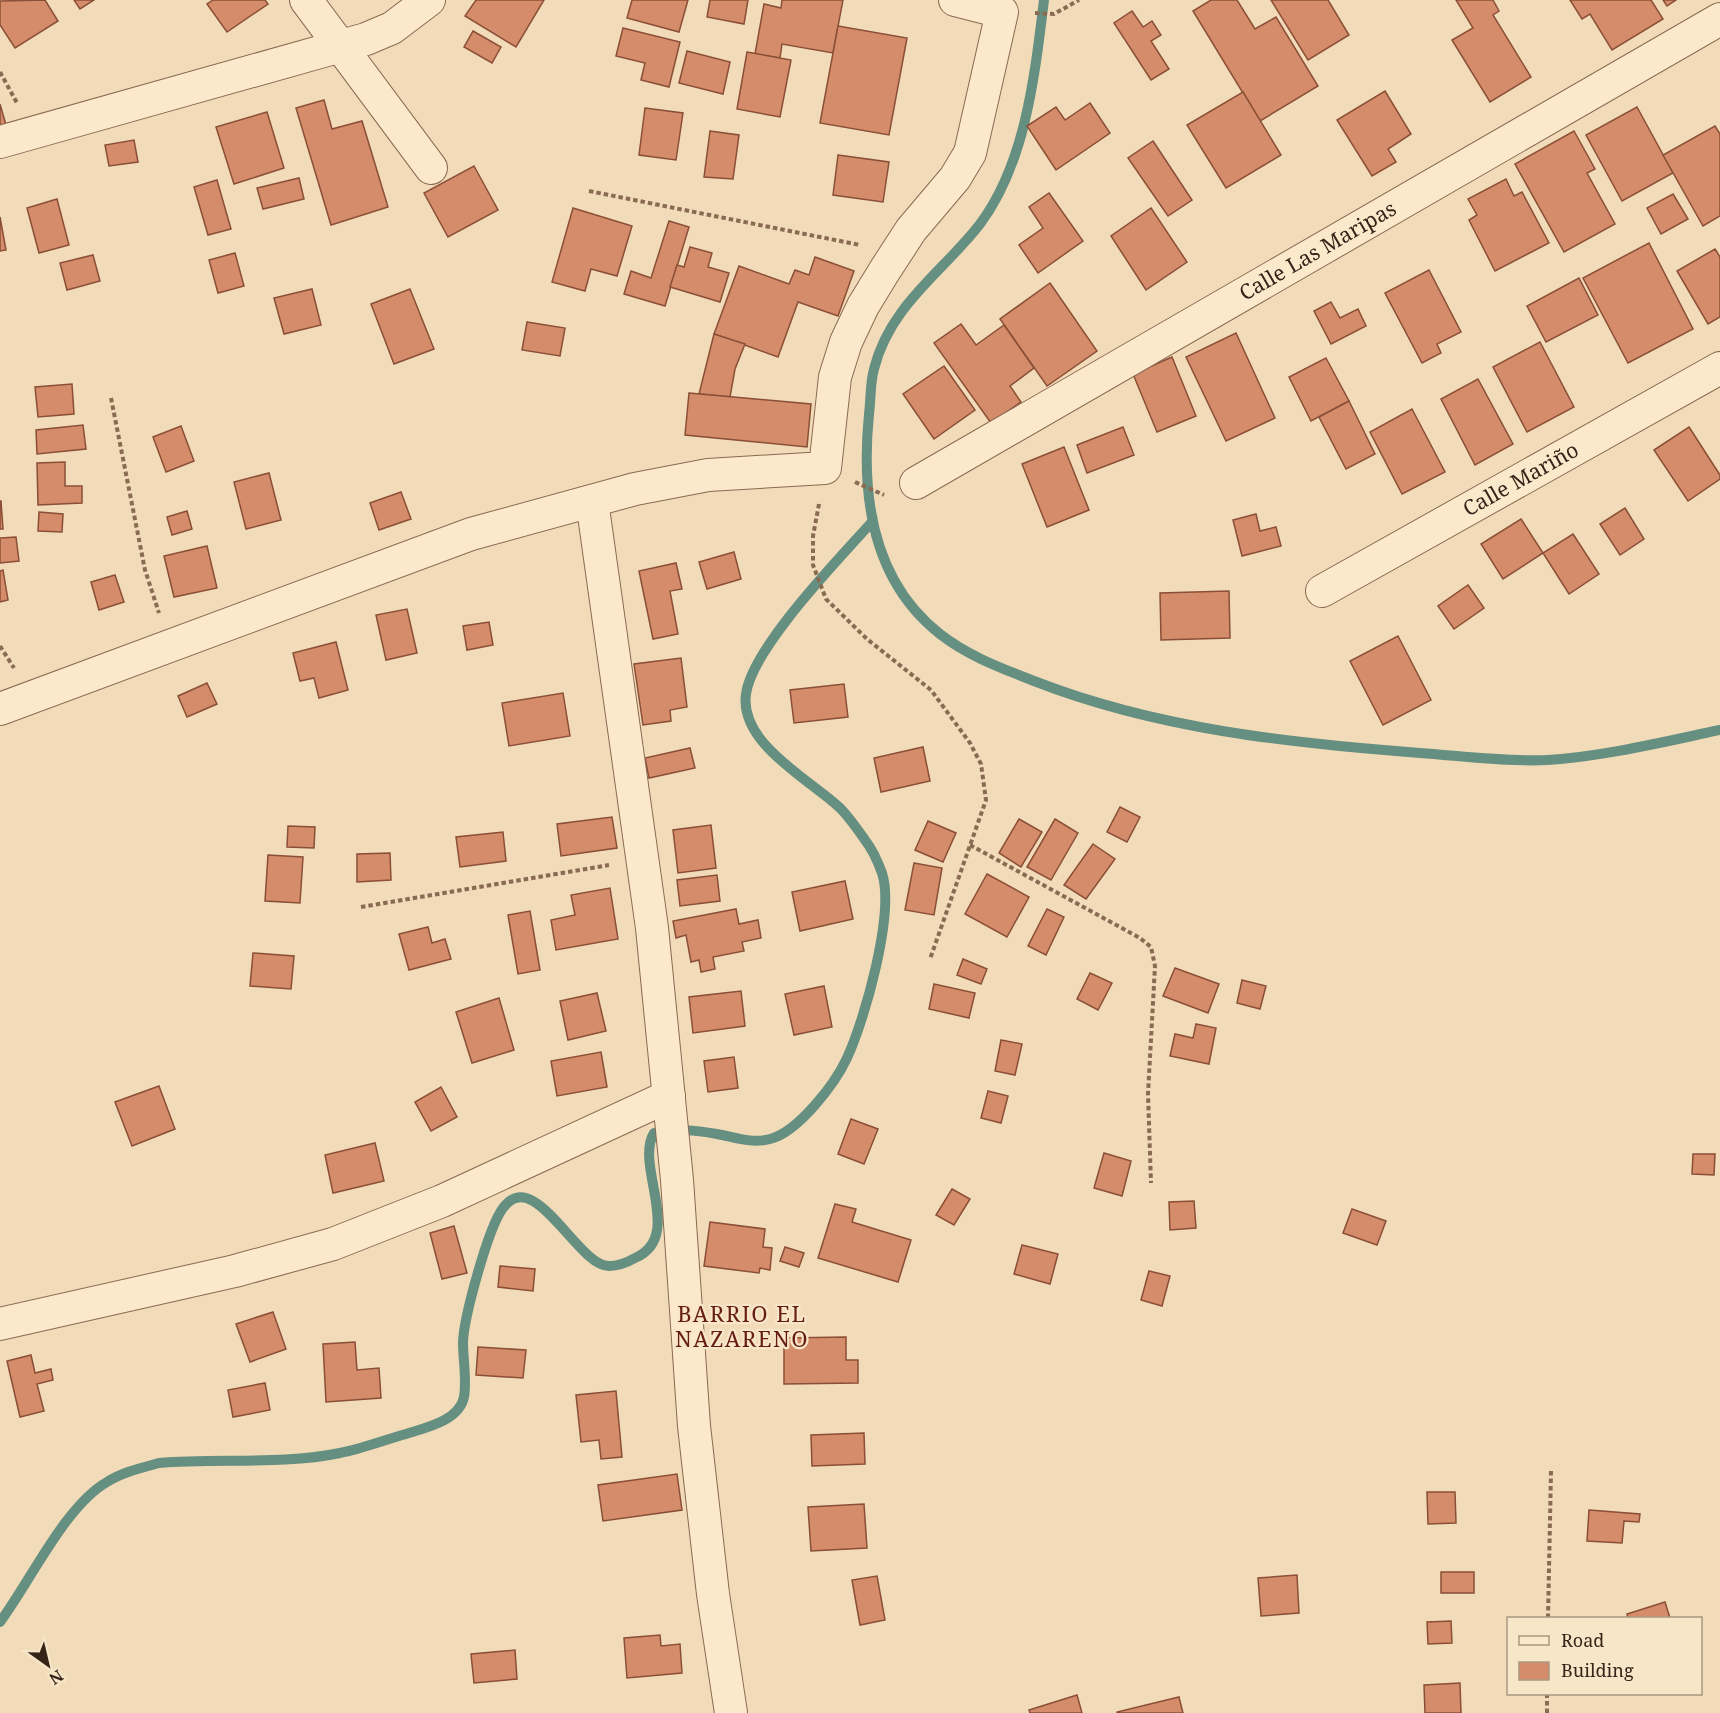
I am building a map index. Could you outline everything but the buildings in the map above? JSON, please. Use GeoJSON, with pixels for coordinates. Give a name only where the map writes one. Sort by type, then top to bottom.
{"type":"FeatureCollection","features":[{"type":"Feature","properties":{"kind":"street"},"geometry":{"type":"LineString","coordinates":[[306,0],[431,168]]}},
{"type":"Feature","properties":{"kind":"street"},"geometry":{"type":"LineString","coordinates":[[0,142],[341,46],[392,28],[429,0]]}},
{"type":"Feature","properties":{"kind":"street"},"geometry":{"type":"LineString","coordinates":[[0,709],[471,534],[538,513],[635,489],[708,475],[825,468],[836,377],[846,342],[863,306],[896,252],[955,178],[970,153],[1002,12],[955,0]]}},
{"type":"Feature","properties":{"kind":"street","name":"Calle Las Maripas"},"geometry":{"type":"LineString","coordinates":[[916,483],[1720,19]]}},
{"type":"Feature","properties":{"kind":"street","name":"Calle Mariño"},"geometry":{"type":"LineString","coordinates":[[1322,591],[1720,368]]}},
{"type":"Feature","properties":{"kind":"street"},"geometry":{"type":"LineString","coordinates":[[592,501],[652,928],[669,1096],[694,1426],[712,1594],[731,1713]]}},
{"type":"Feature","properties":{"kind":"street"},"geometry":{"type":"LineString","coordinates":[[0,1324],[235,1271],[333,1244],[442,1201],[669,1096]]}},
{"type":"Feature","properties":{"kind":"path"},"geometry":{"type":"LineString","coordinates":[[1002,12],[1054,14],[1079,0]]}},
{"type":"Feature","properties":{"kind":"path"},"geometry":{"type":"LineString","coordinates":[[589,191],[896,252]]}},
{"type":"Feature","properties":{"kind":"path"},"geometry":{"type":"LineString","coordinates":[[111,398],[145,570],[160,616],[175,645]]}},
{"type":"Feature","properties":{"kind":"path"},"geometry":{"type":"LineString","coordinates":[[916,483],[884,495],[825,468],[813,536],[813,565],[826,599],[849,624],[913,673],[931,690],[948,710],[981,764],[986,800],[930,959]]}},
{"type":"Feature","properties":{"kind":"path"},"geometry":{"type":"LineString","coordinates":[[970,846],[1140,938],[1151,947],[1155,966],[1148,1094],[1150,1183]]}},
{"type":"Feature","properties":{"kind":"path"},"geometry":{"type":"LineString","coordinates":[[361,907],[642,860]]}},
{"type":"Feature","properties":{"kind":"path"},"geometry":{"type":"LineString","coordinates":[[1548,1617],[1551,1471]]}},
{"type":"Feature","properties":{"kind":"path"},"geometry":{"type":"LineString","coordinates":[[1547,1695],[1547,1713]]}},
{"type":"Feature","properties":{"kind":"waterway"},"geometry":{"type":"LineString","coordinates":[[1044,0],[1032,87],[1018,146],[1008,174],[996,200],[980,224],[919,290],[892,326],[882,346],[873,374],[867,444],[870,505],[885,562],[899,588],[917,612],[940,634],[962,649],[1034,681],[1128,711],[1224,731],[1371,749],[1484,758],[1548,760],[1613,752],[1720,730]]}},
{"type":"Feature","properties":{"kind":"waterway"},"geometry":{"type":"LineString","coordinates":[[0,1622],[49,1546],[77,1508],[92,1493],[119,1476],[159,1463],[318,1457],[365,1447],[431,1426],[448,1418],[461,1405],[464,1397],[464,1330],[478,1273],[497,1218],[503,1208],[515,1198],[529,1199],[542,1207],[583,1251],[597,1262],[609,1266],[622,1264],[649,1248],[656,1234],[658,1218],[649,1147],[654,1133],[685,1130],[750,1140],[770,1139],[781,1135],[804,1117],[825,1093],[847,1058],[862,1018],[876,966],[885,913],[882,873],[870,847],[843,812],[764,744],[753,728],[747,712],[746,694],[752,675],[780,629],[871,523]]}},
{"type":"Feature","properties":{"kind":"district","name":"BARRIO EL NAZARENO"},"geometry":{"type":"Point","coordinates":[742,1326]}}]}
